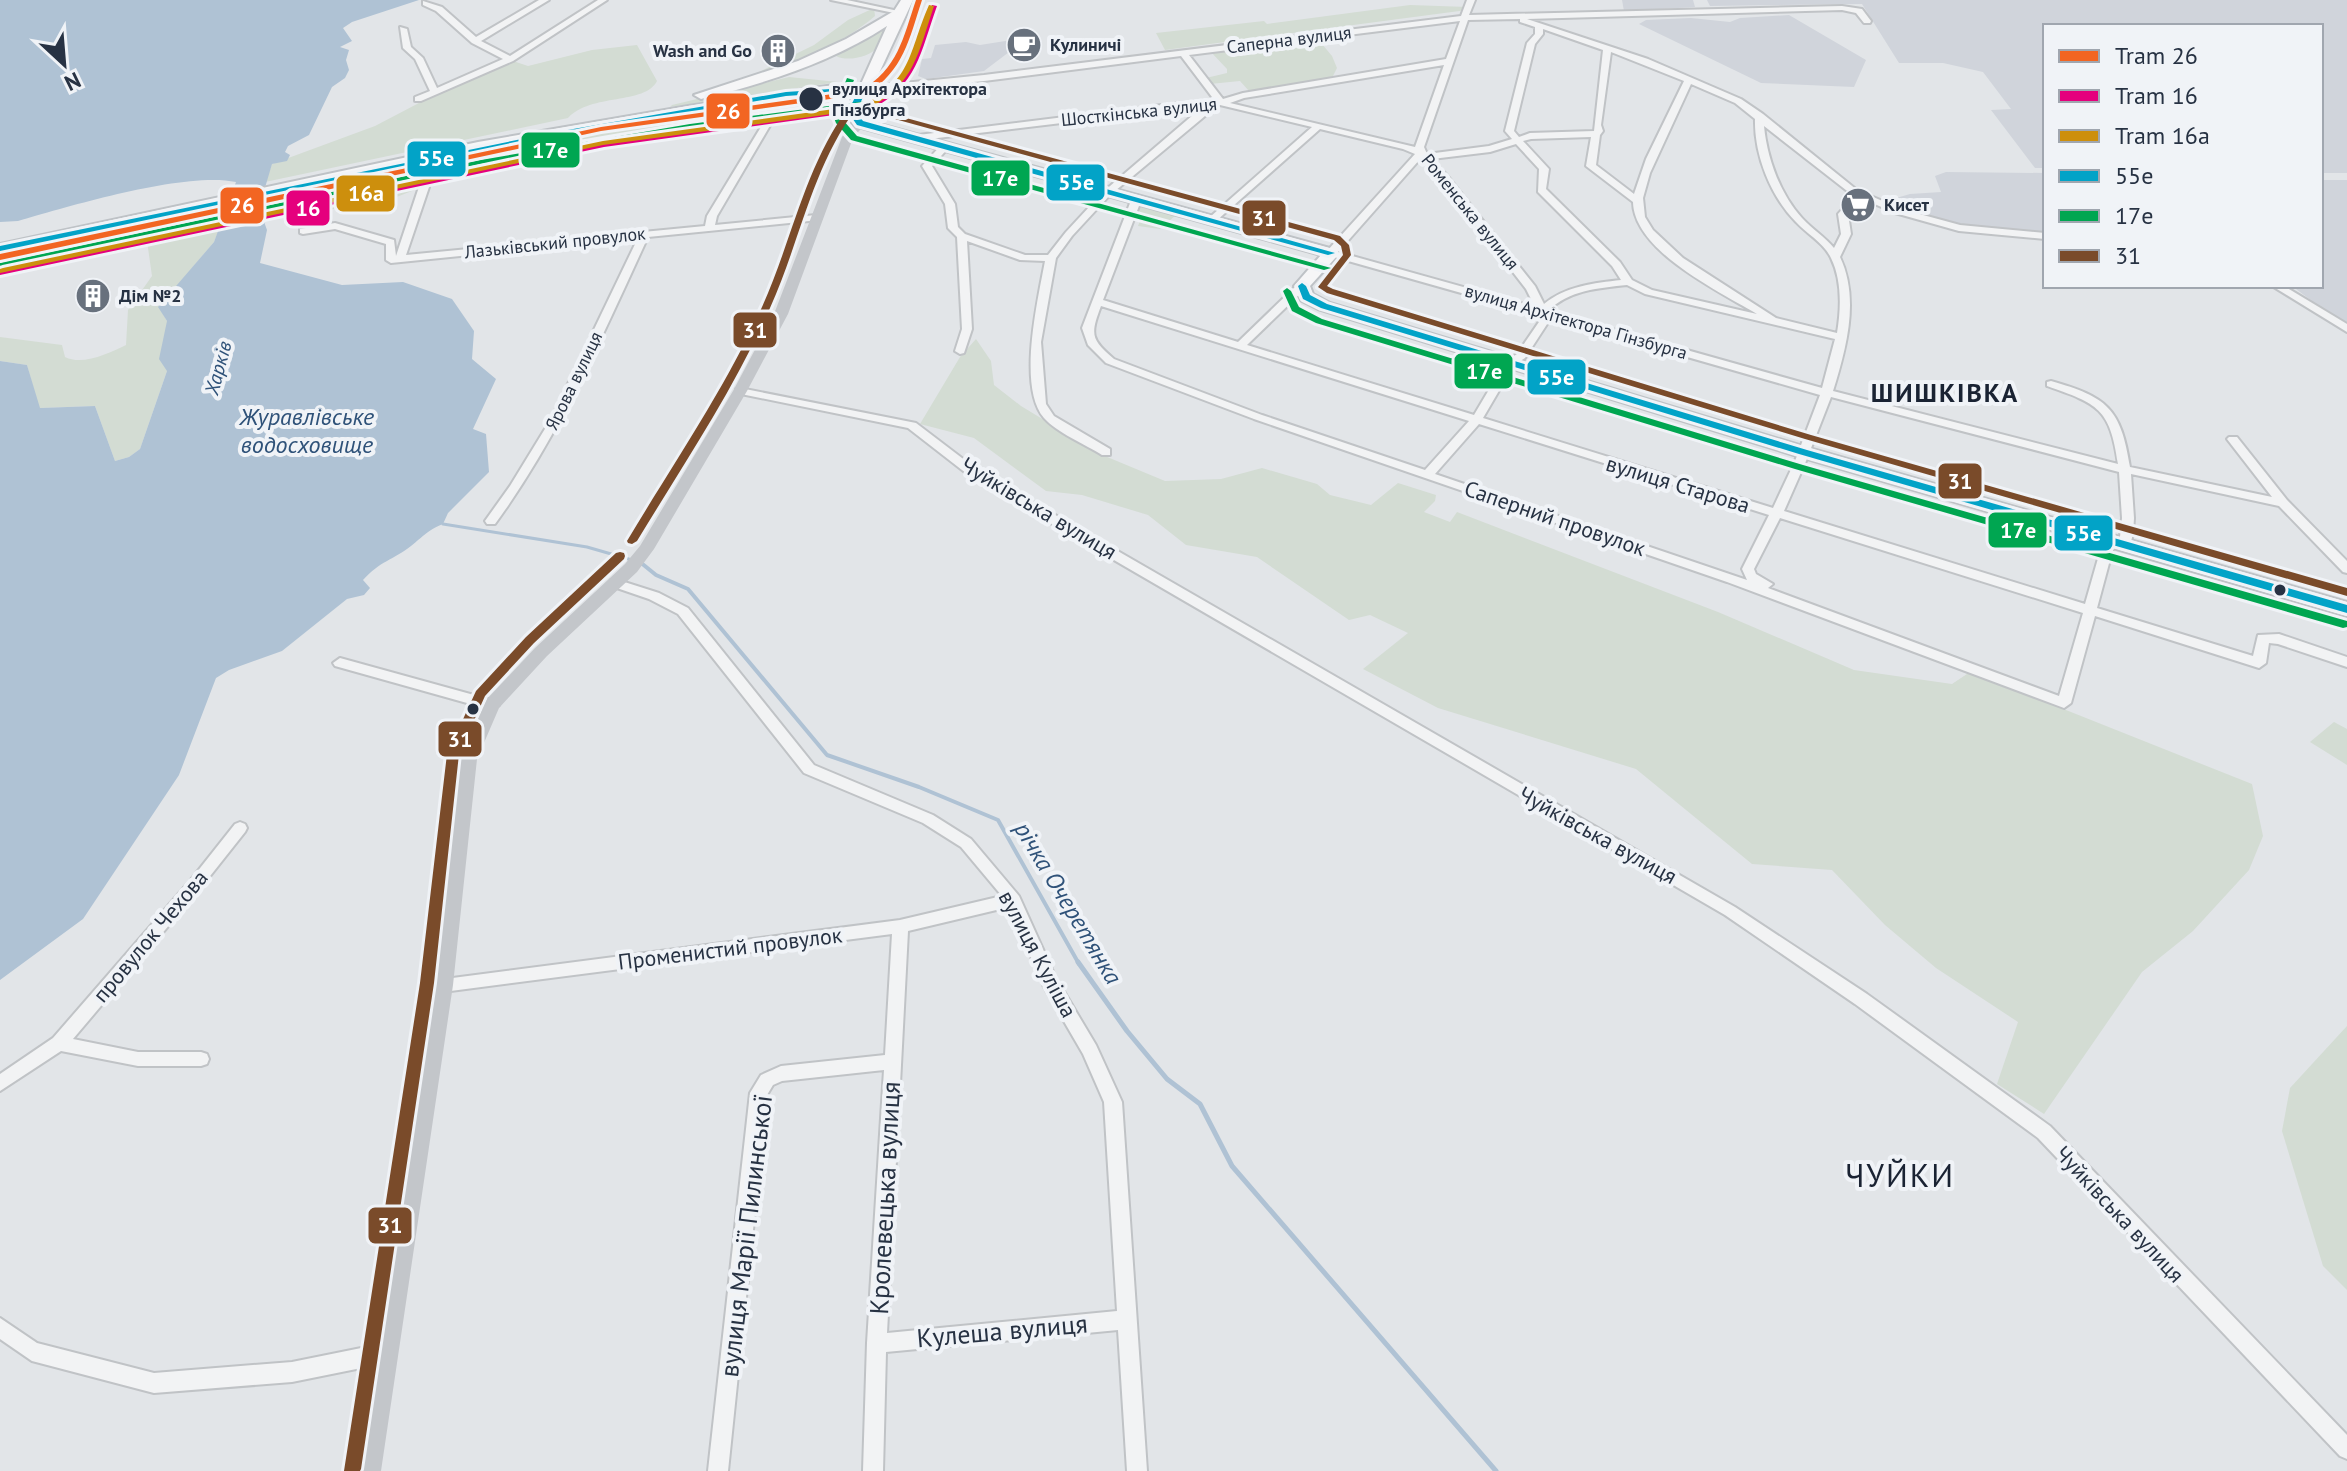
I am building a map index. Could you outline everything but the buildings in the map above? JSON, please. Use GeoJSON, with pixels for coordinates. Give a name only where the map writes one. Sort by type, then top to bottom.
{"type":"FeatureCollection","features":[{"type":"Feature","properties":{"kind":"main road"},"geometry":{"type":"LineString","coordinates":[[368,1471],[443,985],[468,759],[492,705],[541,652],[631,568],[646,549],[740,391],[781,314],[848,137],[865,121],[870,88],[888,68],[889,28],[903,4]]}},
{"type":"Feature","properties":{"kind":"main road"},"geometry":{"type":"LineString","coordinates":[[843,46],[903,4]]}},
{"type":"Feature","properties":{"kind":"main road"},"geometry":{"type":"LineString","coordinates":[[525,136],[679,108],[771,78],[889,28]]}},
{"type":"Feature","properties":{"kind":"main road"},"geometry":{"type":"LineString","coordinates":[[0,249],[609,118],[870,88]]}},
{"type":"Feature","properties":{"kind":"main road","name":"вулиця Архітектора Гінзбурга"},"geometry":{"type":"LineString","coordinates":[[865,121],[1331,253]]}},
{"type":"Feature","properties":{"kind":"main road"},"geometry":{"type":"LineString","coordinates":[[1331,253],[1302,286],[1306,297],[1324,306],[1803,452],[2347,609]]}},
{"type":"Feature","properties":{"kind":"street"},"geometry":{"type":"LineString","coordinates":[[475,41],[545,0]]}},
{"type":"Feature","properties":{"kind":"street"},"geometry":{"type":"LineString","coordinates":[[418,99],[510,59],[603,0]]}},
{"type":"Feature","properties":{"kind":"street"},"geometry":{"type":"LineString","coordinates":[[835,0],[903,4]]}},
{"type":"Feature","properties":{"kind":"street","name":"Роменська вулиця"},"geometry":{"type":"LineString","coordinates":[[1471,0],[1419,147],[1531,288],[1541,312]]}},
{"type":"Feature","properties":{"kind":"street"},"geometry":{"type":"LineString","coordinates":[[426,3],[439,9],[475,41],[510,59]]}},
{"type":"Feature","properties":{"kind":"street","name":"Саперна вулиця"},"geometry":{"type":"LineString","coordinates":[[870,88],[934,84],[1464,18],[1846,8],[1859,11],[1867,21]]}},
{"type":"Feature","properties":{"kind":"street"},"geometry":{"type":"LineString","coordinates":[[1510,17],[1607,49],[1738,101],[1826,172],[1869,199],[1918,219],[1950,226],[2043,236]]}},
{"type":"Feature","properties":{"kind":"street"},"geometry":{"type":"LineString","coordinates":[[1539,26],[1539,34],[1531,43],[1509,131],[1521,139],[1544,169],[1541,190],[1616,264],[1628,282],[1649,292],[1842,337]]}},
{"type":"Feature","properties":{"kind":"street"},"geometry":{"type":"LineString","coordinates":[[403,29],[408,50],[419,58],[434,91]]}},
{"type":"Feature","properties":{"kind":"street"},"geometry":{"type":"LineString","coordinates":[[1607,49],[1597,125],[1599,131],[1591,166],[1639,202]]}},
{"type":"Feature","properties":{"kind":"street"},"geometry":{"type":"LineString","coordinates":[[1183,53],[1221,103],[1406,147],[1424,155],[1490,149],[1530,136],[1596,134]]}},
{"type":"Feature","properties":{"kind":"street","name":"Шосткінська вулиця"},"geometry":{"type":"LineString","coordinates":[[921,137],[1186,105],[1206,107],[1243,96],[1450,61]]}},
{"type":"Feature","properties":{"kind":"street"},"geometry":{"type":"LineString","coordinates":[[1688,80],[1658,138],[1640,190],[1639,214],[1648,231],[1668,250],[1781,324]]}},
{"type":"Feature","properties":{"kind":"street"},"geometry":{"type":"LineString","coordinates":[[1106,452],[1050,418],[1040,404],[1036,342],[1051,258],[1110,190],[1202,114],[1206,107]]}},
{"type":"Feature","properties":{"kind":"street"},"geometry":{"type":"LineString","coordinates":[[1760,116],[1766,162],[1775,183],[1793,214],[1820,237],[1835,257],[1844,287],[1842,337],[1827,393],[1777,515],[1748,569],[1751,577],[1762,583],[1786,589],[1794,597],[1792,602]]}},
{"type":"Feature","properties":{"kind":"street"},"geometry":{"type":"LineString","coordinates":[[710,228],[712,216],[771,117]]}},
{"type":"Feature","properties":{"kind":"street"},"geometry":{"type":"LineString","coordinates":[[1213,219],[1319,126]]}},
{"type":"Feature","properties":{"kind":"street"},"geometry":{"type":"LineString","coordinates":[[946,145],[927,166],[950,204],[953,228],[962,236],[1024,258],[1051,258]]}},
{"type":"Feature","properties":{"kind":"street"},"geometry":{"type":"LineString","coordinates":[[1331,253],[1424,155]]}},
{"type":"Feature","properties":{"kind":"street"},"geometry":{"type":"LineString","coordinates":[[303,231],[335,226],[391,242],[391,260],[400,259],[424,187]]}},
{"type":"Feature","properties":{"kind":"street"},"geometry":{"type":"LineString","coordinates":[[1098,302],[1137,198]]}},
{"type":"Feature","properties":{"kind":"street"},"geometry":{"type":"LineString","coordinates":[[1835,257],[1846,234],[1843,214],[1848,208],[1869,199]]}},
{"type":"Feature","properties":{"kind":"street","name":"Лазьківський провулок"},"geometry":{"type":"LineString","coordinates":[[400,259],[816,218]]}},
{"type":"Feature","properties":{"kind":"street","name":"Ярова вулиця"},"geometry":{"type":"LineString","coordinates":[[491,521],[520,485],[545,443],[645,234]]}},
{"type":"Feature","properties":{"kind":"street"},"geometry":{"type":"LineString","coordinates":[[960,351],[967,329],[962,236]]}},
{"type":"Feature","properties":{"kind":"street","name":"вулиця Архітектора Гінзбурга"},"geometry":{"type":"LineString","coordinates":[[1331,253],[1827,393],[2123,469],[2283,503]]}},
{"type":"Feature","properties":{"kind":"street"},"geometry":{"type":"LineString","coordinates":[[1428,474],[1475,422],[1510,363],[1521,356],[1546,319],[1541,312],[1551,300],[1584,289],[1628,282]]}},
{"type":"Feature","properties":{"kind":"street"},"geometry":{"type":"LineString","coordinates":[[1240,346],[1302,286]]}},
{"type":"Feature","properties":{"kind":"street"},"geometry":{"type":"LineString","coordinates":[[2280,288],[2347,329]]}},
{"type":"Feature","properties":{"kind":"street","name":"вулиця Старова"},"geometry":{"type":"LineString","coordinates":[[1098,302],[1475,422],[2259,663],[2263,638],[2279,639],[2347,662]]}},
{"type":"Feature","properties":{"kind":"street","name":"Саперний провулок"},"geometry":{"type":"LineString","coordinates":[[1098,302],[1087,328],[1087,337],[1110,361],[1180,390],[1792,602],[2064,703],[2091,612]]}},
{"type":"Feature","properties":{"kind":"street"},"geometry":{"type":"LineString","coordinates":[[2051,384],[2092,398],[2106,409],[2114,420],[2123,469],[2129,534],[2117,544],[2091,612]]}},
{"type":"Feature","properties":{"kind":"street","name":"Чуйківська вулиця"},"geometry":{"type":"LineString","coordinates":[[740,391],[912,425],[975,474],[1730,911],[1861,999],[2044,1132],[2347,1449]]}},
{"type":"Feature","properties":{"kind":"street"},"geometry":{"type":"LineString","coordinates":[[2233,439],[2283,503],[2347,569]]}},
{"type":"Feature","properties":{"kind":"street","name":"вулиця Куліша"},"geometry":{"type":"LineString","coordinates":[[615,583],[654,596],[683,611],[809,769],[928,819],[966,843],[1014,900],[1050,982],[1090,1050],[1113,1102],[1137,1471]]}},
{"type":"Feature","properties":{"kind":"street"},"geometry":{"type":"LineString","coordinates":[[340,663],[492,705]]}},
{"type":"Feature","properties":{"kind":"street","name":"провулок Чехова"},"geometry":{"type":"LineString","coordinates":[[0,1083],[59,1043],[240,828]]}},
{"type":"Feature","properties":{"kind":"street","name":"Променистий провулок"},"geometry":{"type":"LineString","coordinates":[[443,985],[900,926],[1014,900]]}},
{"type":"Feature","properties":{"kind":"street","name":"Кролевецька вулиця"},"geometry":{"type":"LineString","coordinates":[[873,1471],[900,926]]}},
{"type":"Feature","properties":{"kind":"street"},"geometry":{"type":"LineString","coordinates":[[59,1043],[138,1059],[201,1059]]}},
{"type":"Feature","properties":{"kind":"street","name":"вулиця Марії Пилинської"},"geometry":{"type":"LineString","coordinates":[[718,1471],[759,1093],[767,1080],[781,1074],[892,1062]]}},
{"type":"Feature","properties":{"kind":"street","name":"Кулеша вулиця"},"geometry":{"type":"LineString","coordinates":[[877,1343],[1127,1320]]}},
{"type":"Feature","properties":{"kind":"street"},"geometry":{"type":"LineString","coordinates":[[0,1327],[32,1351],[154,1383],[292,1372],[386,1353]]}},
{"type":"Feature","properties":{"kind":"shaded area"},"geometry":{"type":"Polygon","coordinates":[[[1622,0],[1693,0],[1695,7],[1624,11],[1622,0]]]}},
{"type":"Feature","properties":{"kind":"shaded area"},"geometry":{"type":"Polygon","coordinates":[[[1707,0],[2347,0],[2347,173],[2323,173],[2323,24],[2043,24],[2043,168],[2035,168],[1991,110],[2011,109],[1983,72],[1943,63],[1899,63],[1862,4],[1710,6],[1707,0]]]}},
{"type":"Feature","properties":{"kind":"shaded area"},"geometry":{"type":"Polygon","coordinates":[[[1410,5],[1468,7],[1467,10],[1165,50],[1156,33],[1264,21],[1267,24],[1410,5]]]}},
{"type":"Feature","properties":{"kind":"shaded area"},"geometry":{"type":"Polygon","coordinates":[[[874,8],[875,16],[830,46],[745,79],[814,45],[848,20],[874,8]]]}},
{"type":"Feature","properties":{"kind":"shaded area"},"geometry":{"type":"Polygon","coordinates":[[[1789,15],[1866,60],[1854,87],[1761,83],[1639,24],[1646,20],[1691,18],[1730,22],[1740,18],[1789,15]]]}},
{"type":"Feature","properties":{"kind":"shaded area"},"geometry":{"type":"Polygon","coordinates":[[[879,28],[886,29],[874,51],[852,58],[836,56],[879,28]]]}},
{"type":"Feature","properties":{"kind":"shaded area"},"geometry":{"type":"Polygon","coordinates":[[[1031,37],[1037,45],[1013,49],[984,71],[926,79],[918,76],[922,59],[931,58],[935,45],[966,42],[980,45],[1031,37]]]}},
{"type":"Feature","properties":{"kind":"shaded area"},"geometry":{"type":"Polygon","coordinates":[[[1317,38],[1332,56],[1337,68],[1333,76],[1326,79],[1258,92],[1249,91],[1240,81],[1210,84],[1206,78],[1227,73],[1227,69],[1210,51],[1317,38]]]}},
{"type":"Feature","properties":{"kind":"shaded area"},"geometry":{"type":"Polygon","coordinates":[[[637,45],[657,81],[641,93],[590,105],[568,118],[265,182],[272,164],[375,126],[461,81],[510,60],[528,66],[592,50],[637,45]]]}},
{"type":"Feature","properties":{"kind":"shaded area"},"geometry":{"type":"Polygon","coordinates":[[[789,77],[838,82],[670,107],[672,105],[789,77]]]}},
{"type":"Feature","properties":{"kind":"shaded area"},"geometry":{"type":"Polygon","coordinates":[[[702,118],[676,127],[484,163],[427,179],[417,189],[394,198],[284,218],[270,213],[273,209],[588,132],[702,118]]]}},
{"type":"Feature","properties":{"kind":"shaded area"},"geometry":{"type":"Polygon","coordinates":[[[1946,172],[2043,173],[2043,235],[1955,226],[1901,210],[1886,201],[1910,194],[1941,192],[1935,176],[1946,172]]]}},
{"type":"Feature","properties":{"kind":"shaded area"},"geometry":{"type":"Polygon","coordinates":[[[2323,180],[2347,180],[2347,322],[2328,313],[2295,288],[2323,288],[2323,180]]]}},
{"type":"Feature","properties":{"kind":"shaded area"},"geometry":{"type":"Polygon","coordinates":[[[1141,204],[1177,214],[1160,229],[1138,226],[1140,221],[1134,220],[1141,204]]]}},
{"type":"Feature","properties":{"kind":"shaded area"},"geometry":{"type":"Polygon","coordinates":[[[224,216],[214,242],[159,307],[167,321],[167,371],[140,449],[129,457],[115,461],[95,406],[39,408],[27,365],[0,361],[0,337],[62,345],[65,357],[80,360],[126,345],[128,310],[152,276],[147,241],[151,233],[224,216]]]}},
{"type":"Feature","properties":{"kind":"shaded area"},"geometry":{"type":"Polygon","coordinates":[[[976,339],[991,361],[994,385],[1021,406],[1100,454],[1165,481],[1221,479],[1262,468],[1317,484],[1330,495],[1371,505],[1398,483],[1436,495],[1435,501],[1424,512],[1450,522],[1457,512],[1718,612],[1854,670],[1952,684],[1970,672],[2252,784],[2263,836],[2249,870],[2193,931],[2142,972],[2044,1114],[1997,1084],[2018,1022],[1936,968],[1885,925],[1832,870],[1752,864],[1636,769],[1438,708],[1363,669],[1408,633],[1370,615],[1349,620],[1257,557],[1186,545],[1148,515],[1082,495],[1046,491],[974,438],[920,424],[960,357],[976,339]]]}},
{"type":"Feature","properties":{"kind":"shaded area"},"geometry":{"type":"Polygon","coordinates":[[[2334,722],[2347,729],[2347,765],[2310,742],[2334,722]]]}},
{"type":"Feature","properties":{"kind":"shaded area"},"geometry":{"type":"Polygon","coordinates":[[[2347,1026],[2347,1290],[2323,1266],[2282,1131],[2290,1088],[2347,1026]]]}},
{"type":"Feature","properties":{"kind":"water","name":"Журавлівське водосховище"},"geometry":{"type":"Polygon","coordinates":[[[0,0],[419,0],[352,22],[343,28],[352,41],[340,47],[349,50],[346,60],[349,70],[345,78],[332,87],[309,135],[288,146],[285,152],[290,155],[287,161],[272,164],[259,208],[267,230],[260,263],[342,285],[403,282],[452,299],[474,331],[472,359],[496,379],[473,429],[486,434],[489,472],[448,513],[443,524],[369,574],[363,580],[370,588],[364,595],[347,599],[282,651],[229,670],[216,678],[179,775],[83,919],[0,980],[0,361],[27,365],[40,408],[95,406],[115,461],[129,457],[140,449],[167,371],[159,359],[167,321],[158,307],[214,242],[236,182],[188,181],[158,186],[96,199],[18,221],[0,222],[0,0]]]}},
{"type":"Feature","properties":{"kind":"waterway","name":"річка Очеретянка"},"geometry":{"type":"LineString","coordinates":[[443,524],[587,547],[632,560]]}},
{"type":"Feature","properties":{"kind":"waterway","name":"річка Очеретянка"},"geometry":{"type":"LineString","coordinates":[[642,564],[640,562],[656,575],[688,589],[827,755],[919,787],[998,820],[1079,964]]}},
{"type":"Feature","properties":{"kind":"waterway","name":"річка Очеретянка"},"geometry":{"type":"LineString","coordinates":[[1078,962],[1127,1031],[1167,1079],[1200,1104],[1232,1166],[1496,1471]]}},
{"type":"Feature","properties":{"kind":"tram line","name":"26"},"geometry":{"type":"LineString","coordinates":[[0,257],[601,129],[863,92],[887,75],[895,65],[919,0]]}},
{"type":"Feature","properties":{"kind":"tram line","name":"16a"},"geometry":{"type":"LineString","coordinates":[[3,271],[603,143],[865,107],[881,99],[903,78],[916,52],[931,6]]}},
{"type":"Feature","properties":{"kind":"tram line","name":"16"},"geometry":{"type":"LineString","coordinates":[[3,273],[604,145],[867,108],[883,100],[905,79],[934,6]]}},
{"type":"Feature","properties":{"kind":"transit line","name":"17е"},"geometry":{"type":"LineString","coordinates":[[850,80],[836,113],[854,138],[1327,268]]}},
{"type":"Feature","properties":{"kind":"transit line","name":"55е"},"geometry":{"type":"LineString","coordinates":[[864,87],[852,112],[860,123],[1331,253]]}},
{"type":"Feature","properties":{"kind":"transit line","name":"55е"},"geometry":{"type":"LineString","coordinates":[[0,249],[556,134],[786,94],[876,88]]}},
{"type":"Feature","properties":{"kind":"transit line","name":"17е"},"geometry":{"type":"LineString","coordinates":[[3,265],[481,162],[690,126],[866,103]]}},
{"type":"Feature","properties":{"kind":"transit line","name":"31"},"geometry":{"type":"LineString","coordinates":[[632,541],[752,338],[776,283],[814,176],[825,151],[853,107]]}},
{"type":"Feature","properties":{"kind":"transit line","name":"31"},"geometry":{"type":"LineString","coordinates":[[876,111],[1337,238],[1345,245],[1347,255],[1322,287],[1330,291],[1808,437],[2347,592]]}},
{"type":"Feature","properties":{"kind":"transit line","name":"55е"},"geometry":{"type":"LineString","coordinates":[[1302,286],[1306,297],[1324,306],[1803,452],[2347,609]]}},
{"type":"Feature","properties":{"kind":"transit line","name":"17е"},"geometry":{"type":"LineString","coordinates":[[1287,291],[1295,309],[1319,321],[1799,467],[2343,624]]}},
{"type":"Feature","properties":{"kind":"transit line","name":"31"},"geometry":{"type":"LineString","coordinates":[[352,1469],[427,983],[453,754],[480,694],[530,640],[620,556]]}},
{"type":"Feature","properties":{"kind":"place","name":"Кулиничі"},"geometry":{"type":"Point","coordinates":[1024,45]}},
{"type":"Feature","properties":{"kind":"place","name":"Wash and Go"},"geometry":{"type":"Point","coordinates":[778,51]}},
{"type":"Feature","properties":{"kind":"place","name":"вулиця Архітектора Гінзбурга"},"geometry":{"type":"Point","coordinates":[811,99]}},
{"type":"Feature","properties":{"kind":"place","name":"Кисет"},"geometry":{"type":"Point","coordinates":[1858,205]}},
{"type":"Feature","properties":{"kind":"place","name":"Дім №2"},"geometry":{"type":"Point","coordinates":[93,296]}},
{"type":"Feature","properties":{"kind":"district","name":"ШИШКІВКА"},"geometry":{"type":"Point","coordinates":[1945,393]}},
{"type":"Feature","properties":{"kind":"district","name":"ЧУЙКИ"},"geometry":{"type":"Point","coordinates":[1900,1176]}},
{"type":"Feature","properties":{"kind":"water label","name":"Харків"},"geometry":{"type":"Point","coordinates":[218,368]}}]}
